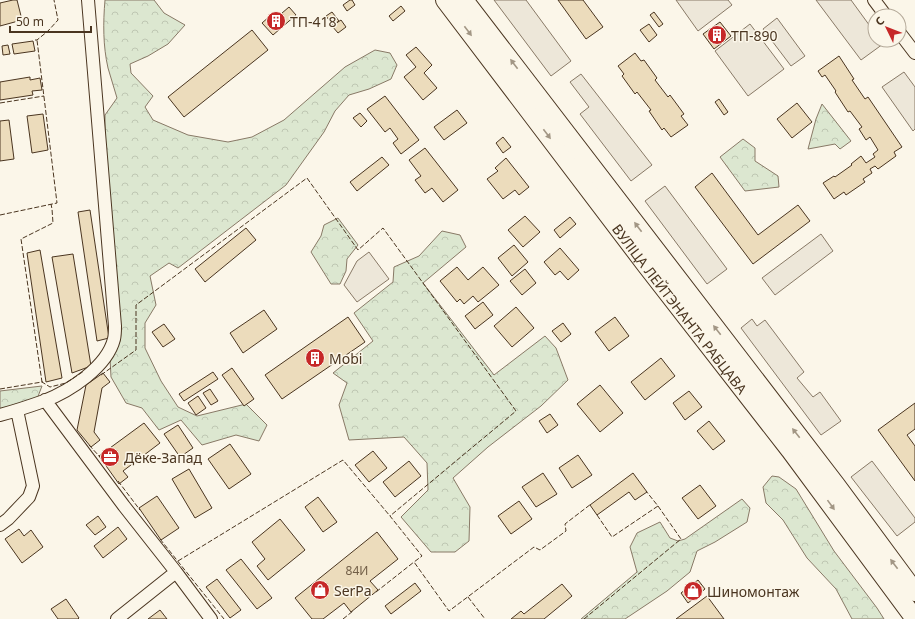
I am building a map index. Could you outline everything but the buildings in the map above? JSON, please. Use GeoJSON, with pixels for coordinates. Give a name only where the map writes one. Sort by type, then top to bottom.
{"type":"FeatureCollection","features":[{"type":"Feature","properties":{"kind":"highway","name":"ВУЛІЦА ЛЕЙТЭНАНТА РАБЦАВА"},"geometry":{"type":"LineString","coordinates":[[445,0],[646,265],[915,592]]}},
{"type":"Feature","properties":{"kind":"highway","name":"ВУЛІЦА ЛЕЙТЭНАНТА РАБЦАВА"},"geometry":{"type":"LineString","coordinates":[[464,0],[814,469],[915,619]]}},
{"type":"Feature","properties":{"kind":"street"},"geometry":{"type":"LineString","coordinates":[[0,415],[45,400],[69,388],[96,368],[105,358],[114,338],[115,326],[88,0]]}},
{"type":"Feature","properties":{"kind":"street"},"geometry":{"type":"LineString","coordinates":[[907,42],[915,53]]}},
{"type":"Feature","properties":{"kind":"street"},"geometry":{"type":"LineString","coordinates":[[45,400],[211,619]]}},
{"type":"Feature","properties":{"kind":"street"},"geometry":{"type":"LineString","coordinates":[[0,525],[29,498],[33,486],[17,410]]}},
{"type":"Feature","properties":{"kind":"street"},"geometry":{"type":"LineString","coordinates":[[117,619],[176,572]]}},
{"type":"Feature","properties":{"kind":"green space"},"geometry":{"type":"Polygon","coordinates":[[[105,0],[154,0],[164,13],[185,25],[168,44],[148,56],[130,64],[131,73],[153,96],[145,107],[153,120],[188,135],[228,142],[252,137],[284,120],[345,67],[375,50],[390,53],[397,65],[391,79],[369,89],[349,95],[335,111],[324,132],[286,185],[178,268],[169,263],[150,276],[156,305],[145,323],[145,348],[161,381],[178,407],[197,416],[246,404],[267,425],[259,441],[236,435],[202,445],[181,420],[159,430],[142,408],[126,403],[111,377],[110,358],[120,341],[105,180],[105,115],[117,98],[108,68],[104,43],[105,0]]]}},
{"type":"Feature","properties":{"kind":"green space"},"geometry":{"type":"Polygon","coordinates":[[[822,104],[851,141],[840,149],[835,144],[808,149],[816,119],[822,104]]]}},
{"type":"Feature","properties":{"kind":"green space"},"geometry":{"type":"Polygon","coordinates":[[[743,139],[755,148],[755,161],[778,176],[779,187],[745,191],[720,157],[743,139]]]}},
{"type":"Feature","properties":{"kind":"green space"},"geometry":{"type":"Polygon","coordinates":[[[338,218],[358,245],[347,259],[346,271],[340,284],[331,284],[311,252],[321,236],[324,225],[338,218]]]}},
{"type":"Feature","properties":{"kind":"green space"},"geometry":{"type":"Polygon","coordinates":[[[442,231],[460,235],[466,247],[423,283],[494,375],[545,336],[556,348],[568,380],[541,406],[488,447],[453,478],[470,507],[469,541],[455,552],[431,552],[401,517],[428,490],[427,463],[404,437],[349,440],[339,405],[347,383],[333,373],[373,341],[354,313],[393,282],[394,267],[419,256],[442,231]]]}},
{"type":"Feature","properties":{"kind":"green space"},"geometry":{"type":"Polygon","coordinates":[[[42,386],[37,399],[0,409],[0,391],[42,386]]]}},
{"type":"Feature","properties":{"kind":"green space"},"geometry":{"type":"Polygon","coordinates":[[[772,476],[779,477],[796,489],[834,551],[884,619],[852,619],[836,589],[807,558],[783,520],[766,503],[763,487],[772,476]]]}},
{"type":"Feature","properties":{"kind":"green space"},"geometry":{"type":"Polygon","coordinates":[[[742,499],[750,508],[747,522],[715,542],[697,551],[690,572],[667,591],[625,619],[581,619],[637,572],[630,547],[637,533],[660,522],[670,538],[678,541],[685,539],[742,499]]]}},
{"type":"Feature","properties":{"kind":"shaded area"},"geometry":{"type":"Polygon","coordinates":[[[494,0],[526,0],[571,61],[551,76],[494,0]]]}},
{"type":"Feature","properties":{"kind":"shaded area"},"geometry":{"type":"Polygon","coordinates":[[[676,0],[728,0],[732,5],[698,31],[676,0]]]}},
{"type":"Feature","properties":{"kind":"shaded area"},"geometry":{"type":"Polygon","coordinates":[[[816,0],[851,0],[867,22],[867,48],[878,48],[861,60],[816,0]]]}},
{"type":"Feature","properties":{"kind":"shaded area"},"geometry":{"type":"Polygon","coordinates":[[[777,18],[805,56],[791,66],[763,29],[777,18]]]}},
{"type":"Feature","properties":{"kind":"shaded area"},"geometry":{"type":"Polygon","coordinates":[[[750,24],[784,69],[748,96],[715,51],[750,24]]]}},
{"type":"Feature","properties":{"kind":"shaded area"},"geometry":{"type":"Polygon","coordinates":[[[904,72],[915,87],[915,129],[913,131],[882,87],[904,72]]]}},
{"type":"Feature","properties":{"kind":"shaded area"},"geometry":{"type":"Polygon","coordinates":[[[581,74],[652,165],[631,181],[580,114],[589,107],[570,82],[581,74]]]}},
{"type":"Feature","properties":{"kind":"shaded area"},"geometry":{"type":"Polygon","coordinates":[[[665,186],[727,269],[707,284],[645,201],[665,186]]]}},
{"type":"Feature","properties":{"kind":"shaded area"},"geometry":{"type":"Polygon","coordinates":[[[821,234],[833,251],[775,295],[762,278],[821,234]]]}},
{"type":"Feature","properties":{"kind":"shaded area"},"geometry":{"type":"Polygon","coordinates":[[[369,252],[389,279],[357,302],[344,285],[357,261],[369,252]]]}},
{"type":"Feature","properties":{"kind":"shaded area"},"geometry":{"type":"Polygon","coordinates":[[[752,319],[757,326],[765,320],[804,372],[797,378],[813,397],[820,392],[841,421],[821,435],[741,328],[752,319]]]}},
{"type":"Feature","properties":{"kind":"shaded area"},"geometry":{"type":"Polygon","coordinates":[[[872,461],[915,518],[915,522],[897,536],[851,477],[872,461]]]}},
{"type":"Feature","properties":{"kind":"fence"},"geometry":{"type":"LineString","coordinates":[[35,40],[48,31],[58,20],[54,0]]}},
{"type":"Feature","properties":{"kind":"fence"},"geometry":{"type":"LineString","coordinates":[[0,215],[57,203],[37,40]]}},
{"type":"Feature","properties":{"kind":"fence"},"geometry":{"type":"LineString","coordinates":[[0,103],[44,96]]}},
{"type":"Feature","properties":{"kind":"fence"},"geometry":{"type":"LineString","coordinates":[[101,375],[136,350],[136,305],[307,178],[358,250],[383,228],[516,411],[390,516],[422,556],[414,562],[449,611],[534,547],[540,550],[566,531],[565,524],[591,504]]}},
{"type":"Feature","properties":{"kind":"fence"},"geometry":{"type":"LineString","coordinates":[[0,389],[42,382],[21,239],[53,223],[51,204]]}},
{"type":"Feature","properties":{"kind":"fence"},"geometry":{"type":"LineString","coordinates":[[43,382],[50,387],[66,383],[84,371]]}},
{"type":"Feature","properties":{"kind":"fence"},"geometry":{"type":"LineString","coordinates":[[89,445],[100,457]]}},
{"type":"Feature","properties":{"kind":"fence"},"geometry":{"type":"LineString","coordinates":[[178,561],[343,460],[390,516]]}},
{"type":"Feature","properties":{"kind":"fence"},"geometry":{"type":"LineString","coordinates":[[118,481],[140,510]]}},
{"type":"Feature","properties":{"kind":"fence"},"geometry":{"type":"LineString","coordinates":[[584,619],[681,539],[646,491]]}},
{"type":"Feature","properties":{"kind":"fence"},"geometry":{"type":"LineString","coordinates":[[597,515],[612,537],[658,506]]}},
{"type":"Feature","properties":{"kind":"fence"},"geometry":{"type":"LineString","coordinates":[[160,539],[224,619]]}},
{"type":"Feature","properties":{"kind":"fence"},"geometry":{"type":"LineString","coordinates":[[376,592],[414,562]]}},
{"type":"Feature","properties":{"kind":"fence"},"geometry":{"type":"LineString","coordinates":[[468,597],[485,619]]}},
{"type":"Feature","properties":{"kind":"fence"},"geometry":{"type":"LineString","coordinates":[[343,619],[353,611]]}},
{"type":"Feature","properties":{"kind":"place","name":"ТП-418"},"geometry":{"type":"Point","coordinates":[276,21]}},
{"type":"Feature","properties":{"kind":"place","name":"ТП-890"},"geometry":{"type":"Point","coordinates":[717,35]}},
{"type":"Feature","properties":{"kind":"place","name":"Mobi"},"geometry":{"type":"Point","coordinates":[315,358]}},
{"type":"Feature","properties":{"kind":"place","name":"Дёке-Запад"},"geometry":{"type":"Point","coordinates":[110,457]}},
{"type":"Feature","properties":{"kind":"place","name":"SerPa"},"geometry":{"type":"Point","coordinates":[320,590]}},
{"type":"Feature","properties":{"kind":"place","name":"Шиномонтаж"},"geometry":{"type":"Point","coordinates":[693,591]}}]}
